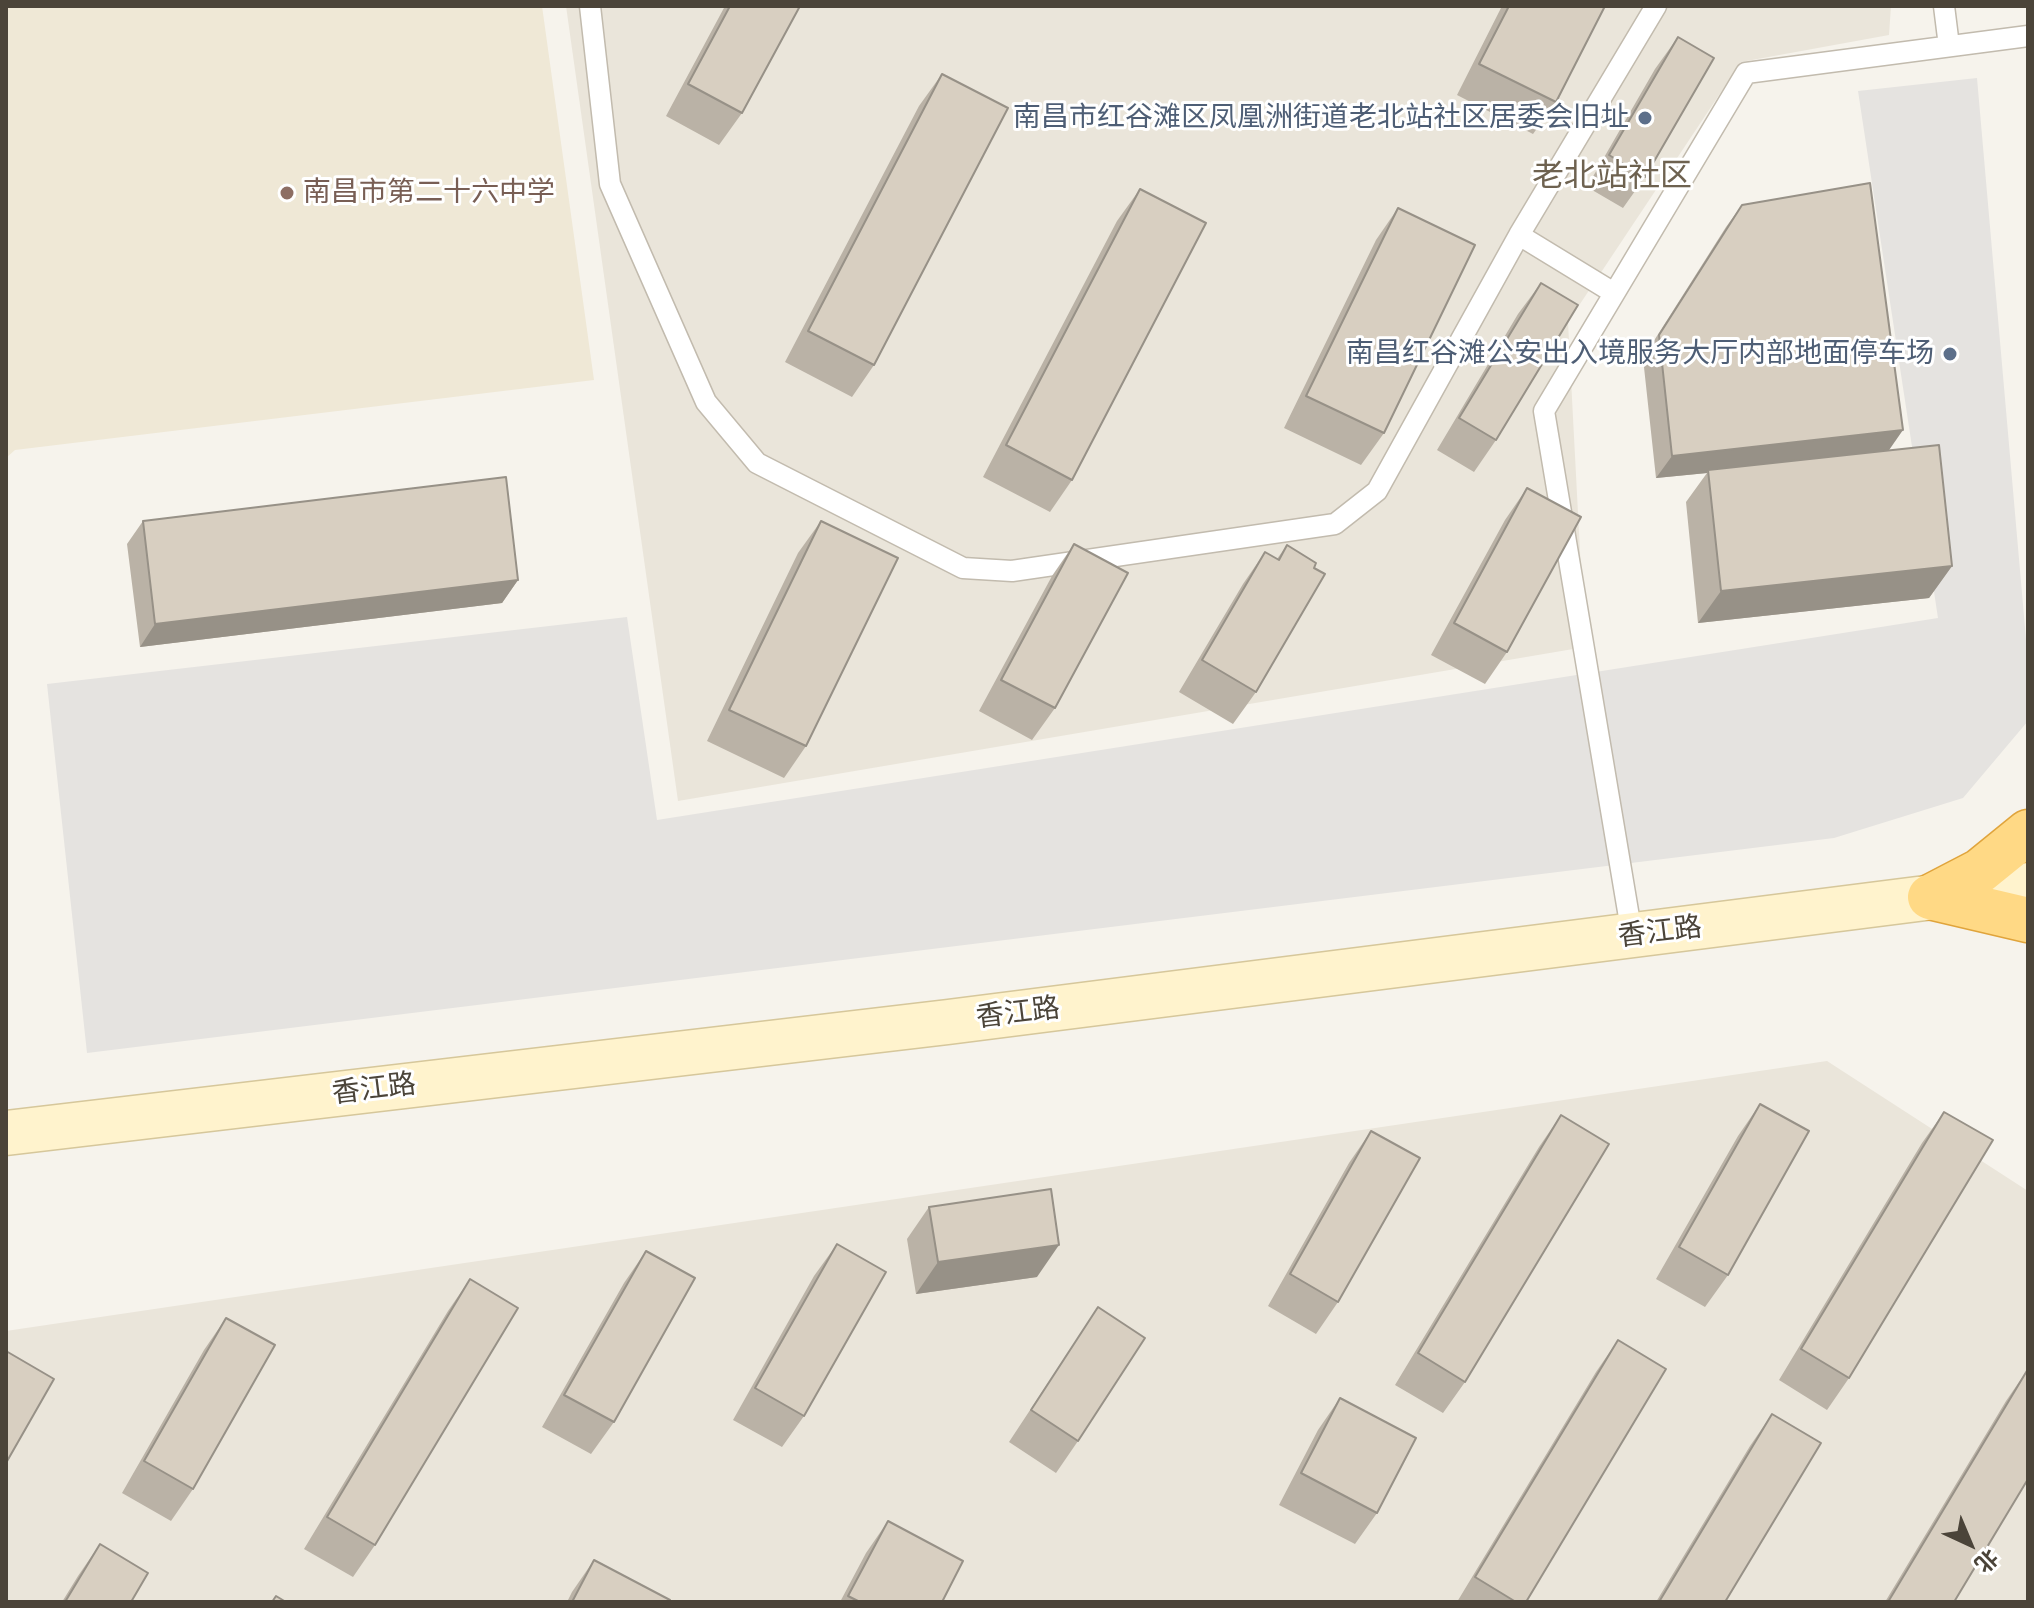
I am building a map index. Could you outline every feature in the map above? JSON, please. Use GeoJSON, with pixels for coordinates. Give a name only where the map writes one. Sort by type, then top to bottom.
{"type":"FeatureCollection","features":[{"type":"Feature","properties":{"kind":"highway"},"geometry":{"type":"LineString","coordinates":[[1930,897],[1980,871],[2028,832]]}},
{"type":"Feature","properties":{"kind":"highway"},"geometry":{"type":"LineString","coordinates":[[1930,897],[2028,920]]}},
{"type":"Feature","properties":{"kind":"main road","name":"香江路"},"geometry":{"type":"LineString","coordinates":[[6,1133],[948,1022],[2028,885]]}},
{"type":"Feature","properties":{"kind":"lane"},"geometry":{"type":"LineString","coordinates":[[590,6],[610,184],[706,402],[757,463],[963,568],[1012,571],[1335,524],[1377,491],[1519,235],[1656,6]]}},
{"type":"Feature","properties":{"kind":"lane"},"geometry":{"type":"LineString","coordinates":[[1944,6],[1949,46]]}},
{"type":"Feature","properties":{"kind":"lane"},"geometry":{"type":"LineString","coordinates":[[1632,935],[1544,411],[1746,73],[2028,36]]}},
{"type":"Feature","properties":{"kind":"lane"},"geometry":{"type":"LineString","coordinates":[[1519,235],[1614,293]]}},
{"type":"Feature","properties":{"kind":"shaded area","name":"南昌市第二十六中学"},"geometry":{"type":"Polygon","coordinates":[[[6,6],[542,6],[594,380],[15,450],[6,458],[6,6]]]}},
{"type":"Feature","properties":{"kind":"shaded area"},"geometry":{"type":"Polygon","coordinates":[[[566,6],[1891,6],[1889,35],[1741,62],[1568,322],[1585,647],[678,801],[566,6]]]}},
{"type":"Feature","properties":{"kind":"shaded area","name":"南昌红谷滩公安出入境服务大厅内部地面停车场"},"geometry":{"type":"Polygon","coordinates":[[[1977,78],[2028,662],[2028,721],[1963,798],[1834,838],[87,1053],[47,684],[627,617],[657,820],[1938,618],[1858,91],[1977,78]]]}},
{"type":"Feature","properties":{"kind":"shaded area"},"geometry":{"type":"Polygon","coordinates":[[[1827,1061],[2028,1191],[2028,1602],[6,1602],[6,1331],[1827,1061]]]}},
{"type":"Feature","properties":{"kind":"building"},"geometry":{"type":"Polygon","coordinates":[[[730,6],[800,6],[742,113],[688,84],[730,6]]]}},
{"type":"Feature","properties":{"kind":"building"},"geometry":{"type":"Polygon","coordinates":[[[1509,6],[1605,6],[1556,102],[1479,64],[1509,6]]]}},
{"type":"Feature","properties":{"kind":"building"},"geometry":{"type":"Polygon","coordinates":[[[1678,37],[1714,58],[1645,177],[1609,155],[1678,37]]]}},
{"type":"Feature","properties":{"kind":"building"},"geometry":{"type":"Polygon","coordinates":[[[942,74],[1008,108],[874,365],[808,331],[942,74]]]}},
{"type":"Feature","properties":{"kind":"building"},"geometry":{"type":"Polygon","coordinates":[[[1870,183],[1903,430],[1672,456],[1659,335],[1742,205],[1870,183]]]}},
{"type":"Feature","properties":{"kind":"building"},"geometry":{"type":"Polygon","coordinates":[[[1140,189],[1206,223],[1072,480],[1006,445],[1140,189]]]}},
{"type":"Feature","properties":{"kind":"building"},"geometry":{"type":"Polygon","coordinates":[[[1398,208],[1475,245],[1384,433],[1306,396],[1398,208]]]}},
{"type":"Feature","properties":{"kind":"building"},"geometry":{"type":"Polygon","coordinates":[[[1541,283],[1578,305],[1496,440],[1459,418],[1541,283]]]}},
{"type":"Feature","properties":{"kind":"building"},"geometry":{"type":"Polygon","coordinates":[[[1939,445],[1952,566],[1721,591],[1708,470],[1939,445]]]}},
{"type":"Feature","properties":{"kind":"building"},"geometry":{"type":"Polygon","coordinates":[[[506,477],[518,580],[155,624],[143,521],[506,477]]]}},
{"type":"Feature","properties":{"kind":"building"},"geometry":{"type":"Polygon","coordinates":[[[1527,488],[1581,517],[1507,652],[1454,623],[1527,488]]]}},
{"type":"Feature","properties":{"kind":"building"},"geometry":{"type":"Polygon","coordinates":[[[821,521],[898,558],[806,746],[729,710],[821,521]]]}},
{"type":"Feature","properties":{"kind":"building"},"geometry":{"type":"Polygon","coordinates":[[[1074,544],[1128,573],[1055,708],[1001,680],[1074,544]]]}},
{"type":"Feature","properties":{"kind":"building"},"geometry":{"type":"Polygon","coordinates":[[[1287,545],[1316,563],[1314,568],[1325,574],[1256,692],[1202,660],[1265,552],[1279,560],[1287,545]]]}},
{"type":"Feature","properties":{"kind":"building"},"geometry":{"type":"Polygon","coordinates":[[[1760,1104],[1809,1131],[1728,1275],[1679,1247],[1760,1104]]]}},
{"type":"Feature","properties":{"kind":"building"},"geometry":{"type":"Polygon","coordinates":[[[1944,1112],[1993,1140],[1849,1378],[1801,1349],[1944,1112]]]}},
{"type":"Feature","properties":{"kind":"building"},"geometry":{"type":"Polygon","coordinates":[[[1561,1115],[1609,1144],[1465,1382],[1418,1353],[1561,1115]]]}},
{"type":"Feature","properties":{"kind":"building"},"geometry":{"type":"Polygon","coordinates":[[[1371,1131],[1420,1158],[1338,1302],[1290,1274],[1371,1131]]]}},
{"type":"Feature","properties":{"kind":"building"},"geometry":{"type":"Polygon","coordinates":[[[1051,1189],[1059,1245],[938,1262],[929,1207],[1051,1189]]]}},
{"type":"Feature","properties":{"kind":"building"},"geometry":{"type":"Polygon","coordinates":[[[837,1244],[886,1272],[804,1416],[755,1388],[837,1244]]]}},
{"type":"Feature","properties":{"kind":"building"},"geometry":{"type":"Polygon","coordinates":[[[646,1251],[695,1278],[614,1422],[564,1395],[646,1251]]]}},
{"type":"Feature","properties":{"kind":"building"},"geometry":{"type":"Polygon","coordinates":[[[470,1279],[518,1308],[375,1545],[327,1517],[470,1279]]]}},
{"type":"Feature","properties":{"kind":"building"},"geometry":{"type":"Polygon","coordinates":[[[1098,1307],[1145,1338],[1078,1441],[1031,1410],[1098,1307]]]}},
{"type":"Feature","properties":{"kind":"building"},"geometry":{"type":"Polygon","coordinates":[[[226,1318],[275,1345],[193,1489],[144,1461],[226,1318]]]}},
{"type":"Feature","properties":{"kind":"building"},"geometry":{"type":"Polygon","coordinates":[[[1618,1340],[1666,1369],[1526,1602],[1516,1602],[1475,1577],[1618,1340]]]}},
{"type":"Feature","properties":{"kind":"building"},"geometry":{"type":"Polygon","coordinates":[[[6,1351],[54,1379],[6,1463],[6,1351]]]}},
{"type":"Feature","properties":{"kind":"building"},"geometry":{"type":"Polygon","coordinates":[[[2028,1369],[2028,1479],[1954,1602],[1888,1602],[2028,1369]]]}},
{"type":"Feature","properties":{"kind":"building"},"geometry":{"type":"Polygon","coordinates":[[[1340,1398],[1416,1438],[1377,1513],[1301,1473],[1340,1398]]]}},
{"type":"Feature","properties":{"kind":"building"},"geometry":{"type":"Polygon","coordinates":[[[1772,1414],[1821,1443],[1725,1602],[1659,1602],[1772,1414]]]}},
{"type":"Feature","properties":{"kind":"building"},"geometry":{"type":"Polygon","coordinates":[[[888,1521],[963,1561],[942,1602],[860,1602],[848,1596],[888,1521]]]}},
{"type":"Feature","properties":{"kind":"building"},"geometry":{"type":"Polygon","coordinates":[[[100,1544],[148,1573],[131,1602],[65,1602],[100,1544]]]}},
{"type":"Feature","properties":{"kind":"building"},"geometry":{"type":"Polygon","coordinates":[[[594,1560],[670,1600],[572,1602],[594,1560]]]}},
{"type":"Feature","properties":{"kind":"building"},"geometry":{"type":"Polygon","coordinates":[[[276,1596],[286,1602],[272,1602],[276,1596]]]}},
{"type":"Feature","properties":{"kind":"place","name":"南昌市红谷滩区凤凰洲街道老北站社区居委会旧址"},"geometry":{"type":"Point","coordinates":[1645,118]}},
{"type":"Feature","properties":{"kind":"place","name":"南昌市第二十六中学"},"geometry":{"type":"Point","coordinates":[287,193]}},
{"type":"Feature","properties":{"kind":"place","name":"南昌红谷滩公安出入境服务大厅内部地面停车场"},"geometry":{"type":"Point","coordinates":[1950,354]}},
{"type":"Feature","properties":{"kind":"district","name":"老北站社区"},"geometry":{"type":"Point","coordinates":[1612,176]}}]}
